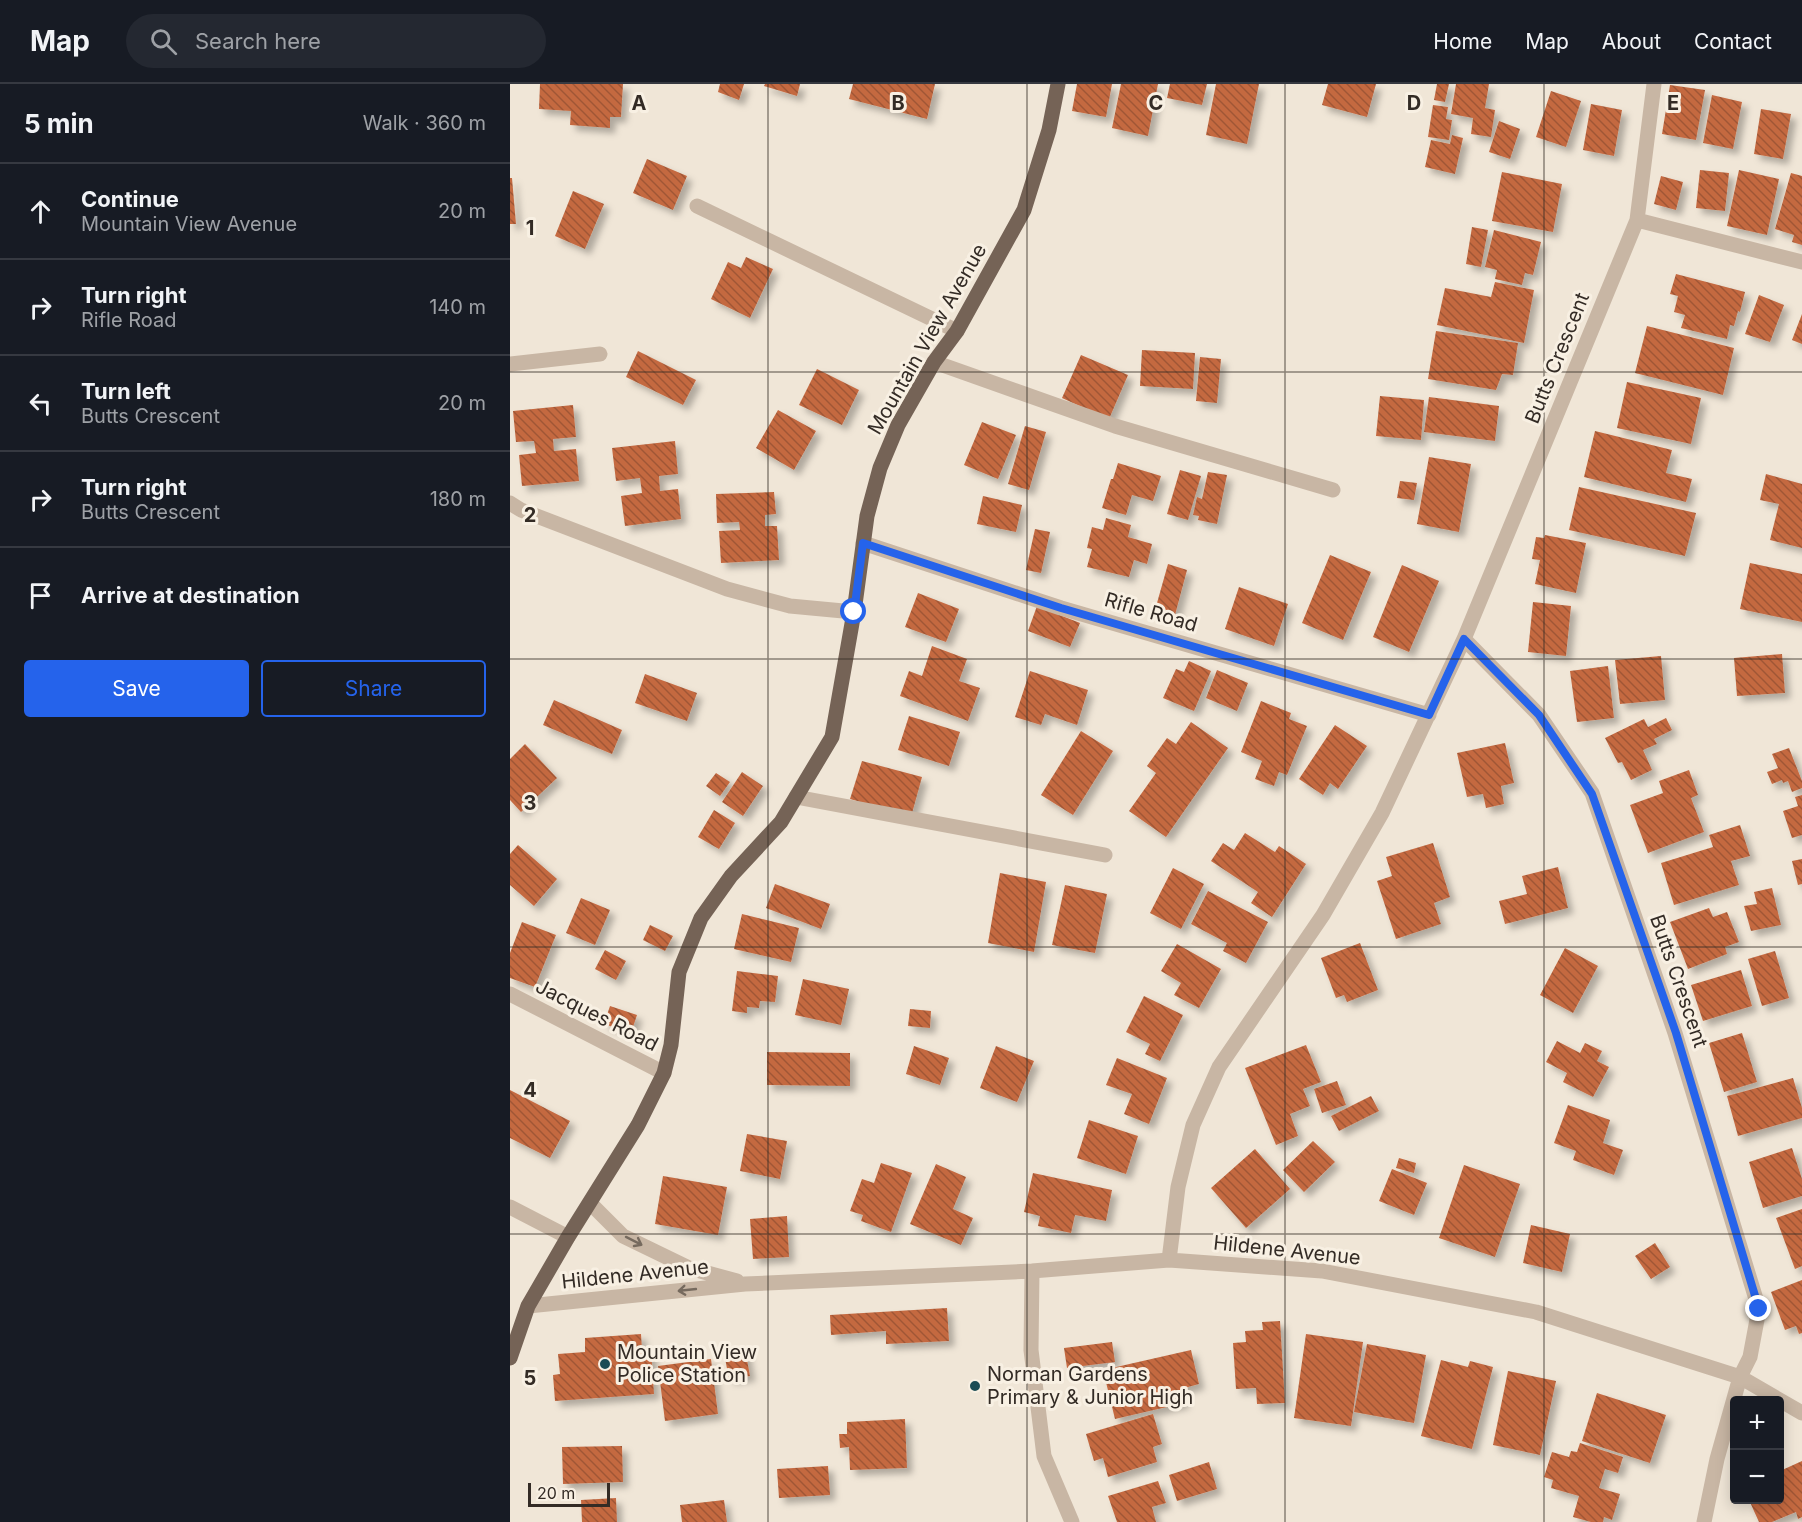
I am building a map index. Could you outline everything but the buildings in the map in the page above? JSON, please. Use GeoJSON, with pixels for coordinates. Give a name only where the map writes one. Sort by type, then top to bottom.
{"type":"FeatureCollection","features":[{"type":"Feature","properties":{"kind":"main road","name":"Mountain View Avenue"},"geometry":{"type":"LineString","coordinates":[[510,1358],[528,1306],[638,1125],[664,1073],[671,1045],[679,972],[701,918],[731,876],[782,822],[832,737],[854,612],[867,516],[880,468],[898,425],[934,362],[957,331],[1024,210],[1049,130],[1058,84]]}},
{"type":"Feature","properties":{"kind":"street","name":"Butts Crescent"},"geometry":{"type":"LineString","coordinates":[[1169,1260],[1178,1187],[1191,1136],[1219,1067],[1323,915],[1382,813],[1464,639],[1637,220],[1654,84]]}},
{"type":"Feature","properties":{"kind":"street"},"geometry":{"type":"LineString","coordinates":[[697,206],[957,331]]}},
{"type":"Feature","properties":{"kind":"street"},"geometry":{"type":"LineString","coordinates":[[1637,220],[1802,262]]}},
{"type":"Feature","properties":{"kind":"street"},"geometry":{"type":"LineString","coordinates":[[510,364],[600,354]]}},
{"type":"Feature","properties":{"kind":"street"},"geometry":{"type":"LineString","coordinates":[[934,362],[1115,426],[1333,490]]}},
{"type":"Feature","properties":{"kind":"street"},"geometry":{"type":"LineString","coordinates":[[510,504],[727,589],[790,606],[854,612]]}},
{"type":"Feature","properties":{"kind":"street","name":"Rifle Road"},"geometry":{"type":"LineString","coordinates":[[863,543],[1061,608],[1429,715]]}},
{"type":"Feature","properties":{"kind":"street","name":"Butts Crescent"},"geometry":{"type":"LineString","coordinates":[[1464,639],[1539,715],[1592,794],[1676,1033],[1759,1309],[1750,1357],[1740,1377],[1717,1459],[1704,1522]]}},
{"type":"Feature","properties":{"kind":"street"},"geometry":{"type":"LineString","coordinates":[[796,797],[1105,855]]}},
{"type":"Feature","properties":{"kind":"street","name":"Jacques Road"},"geometry":{"type":"LineString","coordinates":[[510,994],[664,1073]]}},
{"type":"Feature","properties":{"kind":"street","name":"Hildene Avenue"},"geometry":{"type":"LineString","coordinates":[[590,1203],[624,1236],[689,1269],[745,1284]]}},
{"type":"Feature","properties":{"kind":"street"},"geometry":{"type":"LineString","coordinates":[[510,1207],[568,1237]]}},
{"type":"Feature","properties":{"kind":"street","name":"Hildene Avenue"},"geometry":{"type":"LineString","coordinates":[[528,1306],[745,1284],[1032,1271],[1169,1260],[1322,1271],[1536,1312],[1740,1377],[1802,1413]]}},
{"type":"Feature","properties":{"kind":"street"},"geometry":{"type":"LineString","coordinates":[[1032,1271],[1031,1350],[1044,1456],[1072,1522]]}},
{"type":"Feature","properties":{"kind":"place","name":"Mountain View Police Station"},"geometry":{"type":"Point","coordinates":[605,1364]}},
{"type":"Feature","properties":{"kind":"place","name":"Norman Gardens Primary & Junior High"},"geometry":{"type":"Point","coordinates":[975,1386]}},
{"type":"Feature","properties":{"kind":"route"},"geometry":{"type":"LineString","coordinates":[[854,612],[863,543],[1061,608],[1429,715],[1464,639],[1539,715],[1592,794],[1676,1033],[1759,1309]]}}]}
